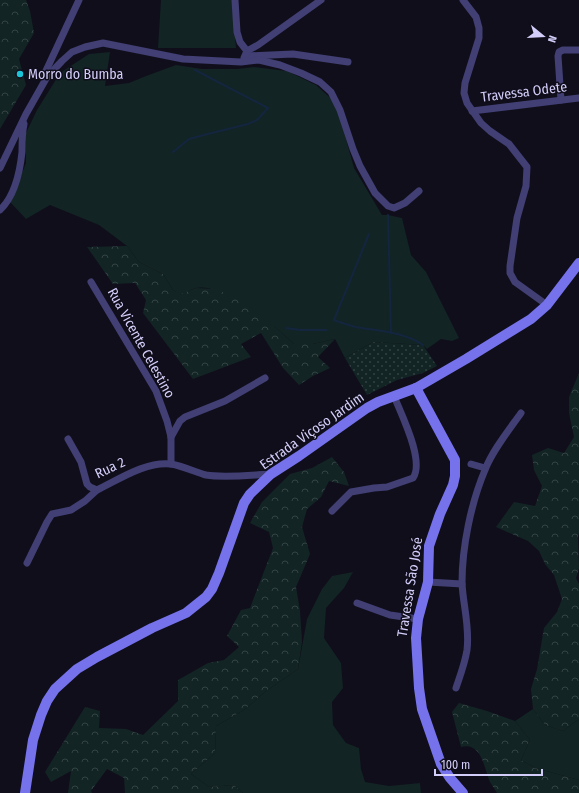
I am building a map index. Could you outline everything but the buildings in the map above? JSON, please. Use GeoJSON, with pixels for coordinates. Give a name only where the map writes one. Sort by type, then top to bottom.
{"type":"FeatureCollection","features":[{"type":"Feature","properties":{"kind":"main road","name":"Estrada Viçoso Jardim"},"geometry":{"type":"LineString","coordinates":[[25,793],[33,740],[47,701],[55,689],[77,669],[152,628],[186,613],[206,597],[212,589],[219,573],[244,503],[250,494],[271,474],[366,408],[416,388],[531,319],[547,305],[579,263]]}},
{"type":"Feature","properties":{"kind":"main road","name":"Travessa São José"},"geometry":{"type":"LineString","coordinates":[[416,388],[454,460],[456,468],[453,485],[440,514],[429,546],[428,582],[416,629],[416,654],[422,709],[441,764],[462,793]]}},
{"type":"Feature","properties":{"kind":"street"},"geometry":{"type":"LineString","coordinates":[[47,77],[44,75],[79,0]]}},
{"type":"Feature","properties":{"kind":"street"},"geometry":{"type":"LineString","coordinates":[[235,0],[238,37],[245,56]]}},
{"type":"Feature","properties":{"kind":"street"},"geometry":{"type":"LineString","coordinates":[[245,56],[321,0]]}},
{"type":"Feature","properties":{"kind":"street"},"geometry":{"type":"LineString","coordinates":[[463,0],[476,17],[479,28],[479,38],[465,83],[464,93],[467,103],[481,123],[509,144],[527,167],[526,186],[517,218],[510,273],[515,282],[547,305]]}},
{"type":"Feature","properties":{"kind":"street"},"geometry":{"type":"LineString","coordinates":[[0,168],[26,114],[47,77],[72,52],[85,47],[103,43],[183,59],[293,54],[348,62]]}},
{"type":"Feature","properties":{"kind":"street"},"geometry":{"type":"LineString","coordinates":[[561,100],[558,56],[563,50],[579,50]]}},
{"type":"Feature","properties":{"kind":"street"},"geometry":{"type":"LineString","coordinates":[[245,56],[280,65],[301,73],[320,82],[332,92],[360,166],[375,193],[388,206],[394,208],[399,206],[419,191]]}},
{"type":"Feature","properties":{"kind":"street","name":"Travessa Odete"},"geometry":{"type":"LineString","coordinates":[[472,111],[579,98]]}},
{"type":"Feature","properties":{"kind":"street"},"geometry":{"type":"LineString","coordinates":[[0,210],[8,199],[15,184],[20,166],[22,131],[26,114]]}},
{"type":"Feature","properties":{"kind":"street","name":"Rua Vicente Celestino"},"geometry":{"type":"LineString","coordinates":[[91,282],[156,391],[171,437],[171,464]]}},
{"type":"Feature","properties":{"kind":"street"},"geometry":{"type":"LineString","coordinates":[[171,437],[180,421],[225,401],[265,378]]}},
{"type":"Feature","properties":{"kind":"street"},"geometry":{"type":"LineString","coordinates":[[332,511],[351,492],[387,487],[413,478],[416,474],[417,465],[414,449],[394,396]]}},
{"type":"Feature","properties":{"kind":"street"},"geometry":{"type":"LineString","coordinates":[[456,688],[467,651],[468,641],[462,584],[462,566],[467,534],[485,468],[502,439],[521,413]]}},
{"type":"Feature","properties":{"kind":"street","name":"Rua 2"},"geometry":{"type":"LineString","coordinates":[[68,439],[81,462],[87,484],[97,490],[144,467],[171,464]]}},
{"type":"Feature","properties":{"kind":"street"},"geometry":{"type":"LineString","coordinates":[[171,464],[207,475],[246,476],[271,474]]}},
{"type":"Feature","properties":{"kind":"street"},"geometry":{"type":"LineString","coordinates":[[471,464],[485,468]]}},
{"type":"Feature","properties":{"kind":"street"},"geometry":{"type":"LineString","coordinates":[[27,564],[46,522],[52,514],[71,510],[86,501],[97,490]]}},
{"type":"Feature","properties":{"kind":"street"},"geometry":{"type":"LineString","coordinates":[[428,582],[462,584]]}},
{"type":"Feature","properties":{"kind":"street"},"geometry":{"type":"LineString","coordinates":[[358,603],[390,615],[418,619]]}},
{"type":"Feature","properties":{"kind":"green space"},"geometry":{"type":"Polygon","coordinates":[[[0,0],[26,0],[30,11],[34,33],[19,59],[26,85],[0,129],[0,0]]]}},
{"type":"Feature","properties":{"kind":"green space"},"geometry":{"type":"Polygon","coordinates":[[[161,0],[232,0],[236,48],[158,48],[161,0]]]}},
{"type":"Feature","properties":{"kind":"green space"},"geometry":{"type":"Polygon","coordinates":[[[110,52],[105,86],[129,83],[176,65],[202,69],[237,69],[254,67],[287,71],[316,85],[336,103],[354,168],[382,215],[402,218],[411,255],[426,272],[459,338],[452,341],[441,339],[427,349],[423,345],[373,342],[345,358],[335,339],[313,344],[294,344],[262,317],[234,298],[207,288],[192,289],[181,295],[173,290],[163,274],[139,262],[127,246],[99,225],[50,205],[26,219],[10,202],[26,163],[26,133],[37,110],[60,73],[89,54],[110,52]]]}},
{"type":"Feature","properties":{"kind":"green space"},"geometry":{"type":"Polygon","coordinates":[[[127,246],[139,262],[163,274],[173,290],[181,294],[196,288],[216,289],[252,306],[294,344],[313,344],[335,339],[318,357],[330,368],[299,385],[283,368],[261,333],[241,344],[251,357],[193,379],[143,313],[146,300],[135,283],[113,284],[87,247],[127,246]]]}},
{"type":"Feature","properties":{"kind":"green space"},"geometry":{"type":"Polygon","coordinates":[[[373,342],[423,345],[437,366],[423,373],[397,380],[367,395],[345,358],[373,342]]]}},
{"type":"Feature","properties":{"kind":"green space"},"geometry":{"type":"Polygon","coordinates":[[[579,373],[579,568],[576,578],[579,584],[579,719],[563,731],[545,725],[533,709],[531,689],[537,669],[544,628],[557,612],[562,599],[554,575],[545,564],[539,551],[528,541],[496,527],[514,502],[535,506],[542,486],[534,470],[532,455],[548,448],[564,453],[574,437],[569,413],[569,397],[579,373]]]}},
{"type":"Feature","properties":{"kind":"green space"},"geometry":{"type":"Polygon","coordinates":[[[332,457],[344,472],[349,486],[329,481],[321,497],[307,509],[302,527],[310,554],[296,587],[300,611],[302,642],[298,669],[266,691],[244,710],[216,726],[215,753],[191,774],[209,787],[234,785],[243,793],[125,793],[124,778],[107,769],[91,791],[92,793],[68,793],[71,771],[51,782],[45,772],[85,707],[100,711],[99,728],[126,729],[143,735],[178,701],[178,680],[208,663],[224,660],[239,647],[227,636],[241,610],[250,608],[273,548],[269,532],[250,523],[262,502],[290,474],[312,468],[332,457]]]}},
{"type":"Feature","properties":{"kind":"green space"},"geometry":{"type":"Polygon","coordinates":[[[353,572],[344,588],[326,608],[324,638],[341,663],[343,688],[332,702],[333,725],[346,743],[359,748],[361,769],[365,782],[389,786],[420,783],[421,793],[243,793],[234,785],[209,787],[191,774],[215,753],[216,726],[244,710],[266,691],[298,669],[307,619],[322,589],[332,576],[353,572]]]}},
{"type":"Feature","properties":{"kind":"green space"},"geometry":{"type":"Polygon","coordinates":[[[459,703],[515,721],[530,740],[521,760],[535,768],[579,780],[579,793],[497,793],[490,782],[484,763],[478,752],[474,748],[468,746],[461,747],[452,712],[459,703]]]}},
{"type":"Feature","properties":{"kind":"green space"},"geometry":{"type":"Polygon","coordinates":[[[533,709],[545,725],[563,731],[579,719],[579,780],[535,768],[521,760],[530,740],[515,721],[533,709]]]}},
{"type":"Feature","properties":{"kind":"waterway"},"geometry":{"type":"LineString","coordinates":[[173,152],[189,139],[248,124],[257,120],[268,108],[195,70]]}},
{"type":"Feature","properties":{"kind":"waterway"},"geometry":{"type":"LineString","coordinates":[[388,215],[391,333]]}},
{"type":"Feature","properties":{"kind":"waterway"},"geometry":{"type":"LineString","coordinates":[[369,234],[334,320],[356,327],[408,337],[423,345]]}},
{"type":"Feature","properties":{"kind":"waterway"},"geometry":{"type":"LineString","coordinates":[[286,328],[300,330],[327,330]]}},
{"type":"Feature","properties":{"kind":"place","name":"Morro do Bumba"},"geometry":{"type":"Point","coordinates":[20,74]}}]}
